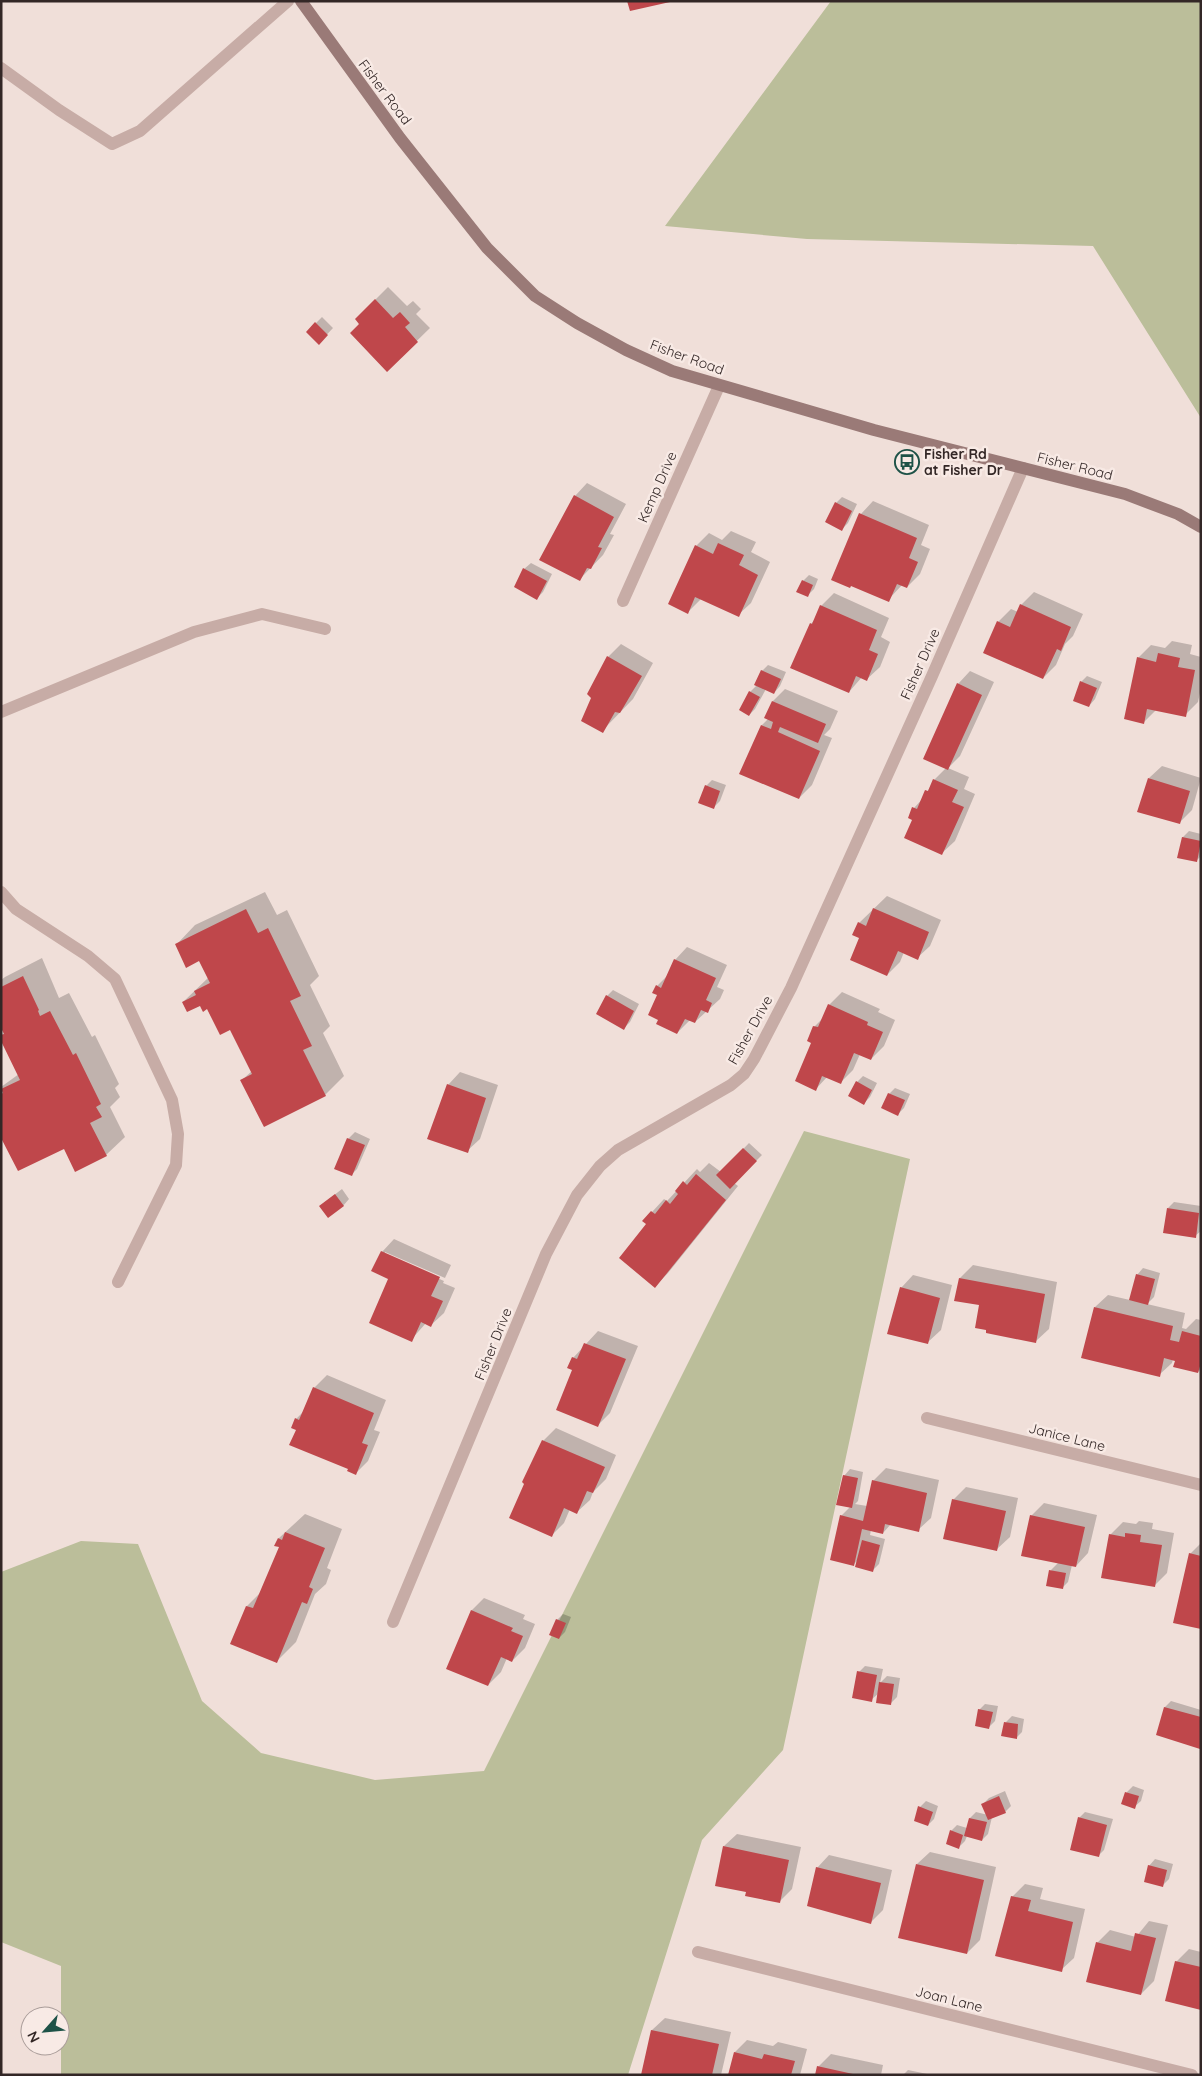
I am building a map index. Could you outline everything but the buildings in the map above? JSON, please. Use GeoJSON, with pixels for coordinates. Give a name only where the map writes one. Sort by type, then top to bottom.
{"type":"FeatureCollection","features":[{"type":"Feature","properties":{"kind":"street"},"geometry":{"type":"LineString","coordinates":[[1,68],[59,110],[112,144],[140,131],[288,1]]}},
{"type":"Feature","properties":{"kind":"street","name":"Fisher Road"},"geometry":{"type":"LineString","coordinates":[[301,1],[353,75],[442,193],[487,248],[535,296],[577,323],[626,350],[672,371],[874,430],[1125,494],[1178,514],[1201,528]]}},
{"type":"Feature","properties":{"kind":"street","name":"Kemp Drive"},"geometry":{"type":"LineString","coordinates":[[623,601],[719,386]]}},
{"type":"Feature","properties":{"kind":"street","name":"Fisher Drive"},"geometry":{"type":"LineString","coordinates":[[393,1622],[546,1254],[577,1195],[600,1166],[618,1150],[731,1085],[744,1074],[754,1059],[795,979],[932,676],[1023,468]]}},
{"type":"Feature","properties":{"kind":"street"},"geometry":{"type":"LineString","coordinates":[[1,712],[194,632],[262,614],[325,629]]}},
{"type":"Feature","properties":{"kind":"street"},"geometry":{"type":"LineString","coordinates":[[1,892],[16,909],[88,956],[115,979],[172,1100],[178,1134],[176,1165],[118,1282]]}},
{"type":"Feature","properties":{"kind":"street","name":"Janice Lane"},"geometry":{"type":"LineString","coordinates":[[927,1418],[1201,1485]]}},
{"type":"Feature","properties":{"kind":"street","name":"Joan Lane"},"geometry":{"type":"LineString","coordinates":[[698,1952],[1192,2075]]}},
{"type":"Feature","properties":{"kind":"green space"},"geometry":{"type":"Polygon","coordinates":[[[831,1],[1201,1],[1201,418],[1093,246],[807,239],[665,226],[831,1]]]}},
{"type":"Feature","properties":{"kind":"green space"},"geometry":{"type":"Polygon","coordinates":[[[804,1131],[910,1159],[783,1750],[702,1840],[628,2075],[61,2075],[61,2056],[70,2056],[70,2006],[61,2006],[61,1966],[1,1942],[1,1572],[81,1541],[138,1544],[202,1701],[261,1753],[375,1780],[484,1771],[804,1131]]]}},
{"type":"Feature","properties":{"kind":"place","name":"Fisher Rd at Fisher Dr"},"geometry":{"type":"Point","coordinates":[907,462]}}]}
